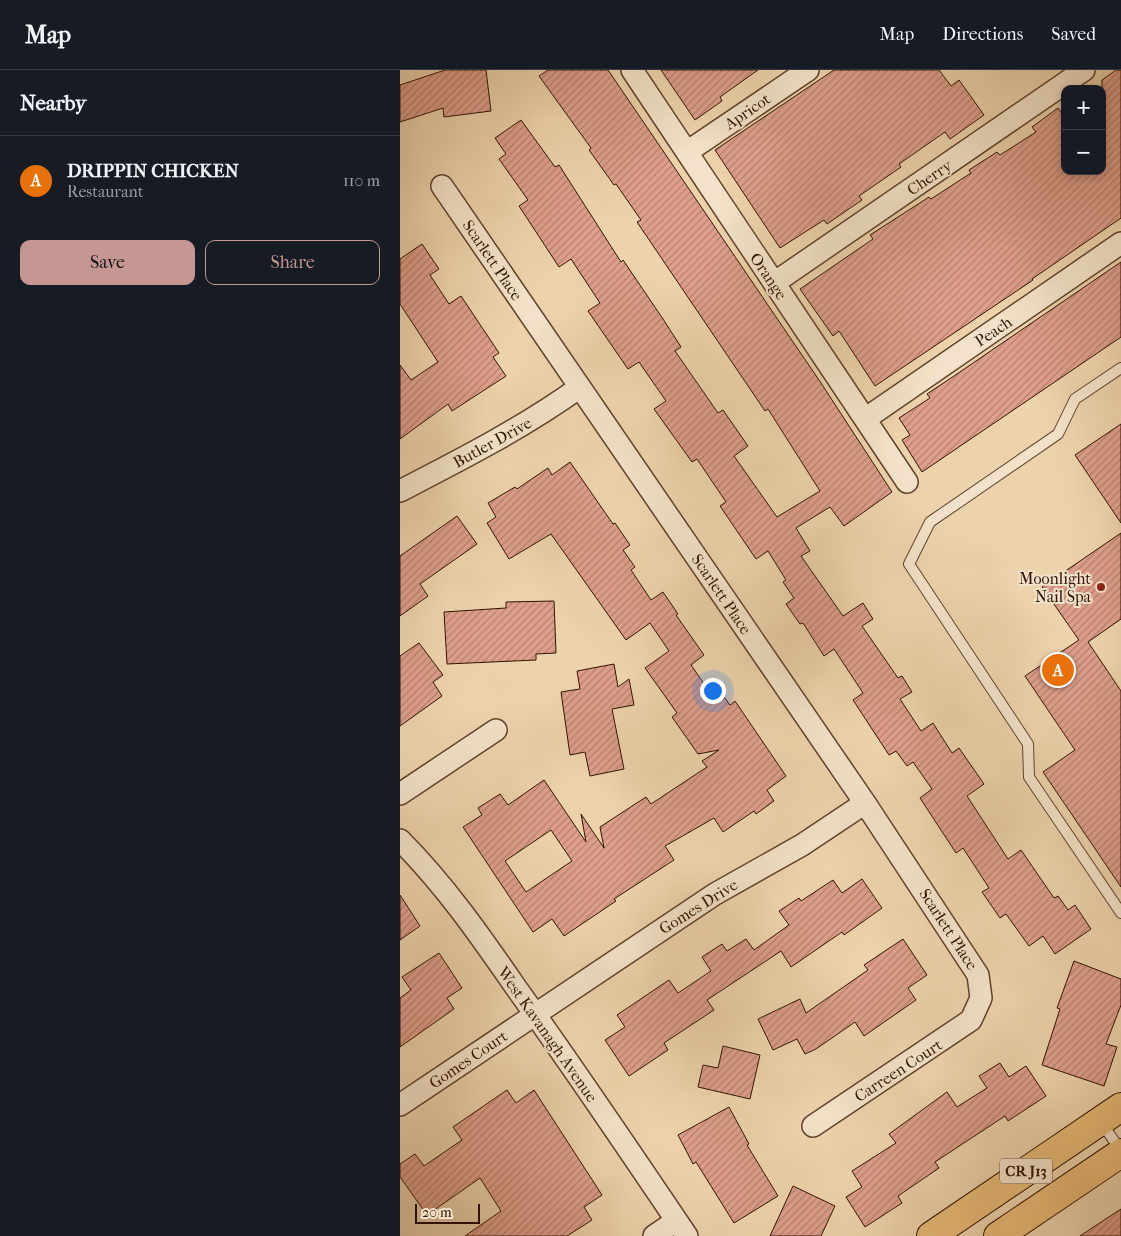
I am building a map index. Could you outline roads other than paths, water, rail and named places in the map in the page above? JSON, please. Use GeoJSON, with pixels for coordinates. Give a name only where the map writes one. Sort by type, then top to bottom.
{"type":"FeatureCollection","features":[{"type":"Feature","properties":{"kind":"main road","name":"CR J13"},"geometry":{"type":"LineString","coordinates":[[931,1236],[1110,1114]]}},
{"type":"Feature","properties":{"kind":"main road","name":"CR J13"},"geometry":{"type":"LineString","coordinates":[[998,1236],[1121,1152]]}},
{"type":"Feature","properties":{"kind":"street","name":"Orange"},"geometry":{"type":"LineString","coordinates":[[632,70],[907,482]]}},
{"type":"Feature","properties":{"kind":"street","name":"Apricot"},"geometry":{"type":"LineString","coordinates":[[687,152],[808,70]]}},
{"type":"Feature","properties":{"kind":"street","name":"Cherry"},"geometry":{"type":"LineString","coordinates":[[774,283],[1084,70]]}},
{"type":"Feature","properties":{"kind":"street","name":"Scarlett Place"},"geometry":{"type":"LineString","coordinates":[[442,186],[865,803],[972,964],[981,986],[981,998],[977,1010]]}},
{"type":"Feature","properties":{"kind":"street","name":"Peach"},"geometry":{"type":"LineString","coordinates":[[865,419],[1121,243]]}},
{"type":"Feature","properties":{"kind":"street","name":"Butler Drive"},"geometry":{"type":"LineString","coordinates":[[400,491],[487,446],[547,411],[580,387]]}},
{"type":"Feature","properties":{"kind":"street"},"geometry":{"type":"LineString","coordinates":[[400,794],[496,730]]}},
{"type":"Feature","properties":{"kind":"street","name":"Gomes Drive"},"geometry":{"type":"LineString","coordinates":[[535,1014],[715,894],[802,845],[865,803]]}},
{"type":"Feature","properties":{"kind":"street","name":"West Kavanagh Avenue"},"geometry":{"type":"LineString","coordinates":[[400,840],[463,912],[681,1228]]}},
{"type":"Feature","properties":{"kind":"street","name":"Carreen Court"},"geometry":{"type":"LineString","coordinates":[[814,1126],[961,1029],[971,1020],[977,1010]]}},
{"type":"Feature","properties":{"kind":"street","name":"Gomes Court"},"geometry":{"type":"LineString","coordinates":[[400,1105],[535,1014]]}},
{"type":"Feature","properties":{"kind":"street"},"geometry":{"type":"LineString","coordinates":[[654,1236],[681,1228]]}},
{"type":"Feature","properties":{"kind":"lane"},"geometry":{"type":"LineString","coordinates":[[1121,368],[1075,399],[1058,434],[930,522],[909,564],[1028,744],[1028,777],[1121,913]]}},
{"type":"Feature","properties":{"kind":"lane"},"geometry":{"type":"LineString","coordinates":[[1110,1114],[1121,1152]]}},
{"type":"Feature","properties":{"kind":"place","name":"Moonlight Nail Spa"},"geometry":{"type":"Point","coordinates":[1101,587]}},
{"type":"Feature","properties":{"kind":"place","name":"DRIPPIN CHICKEN"},"geometry":{"type":"Point","coordinates":[1058,670]}}]}
